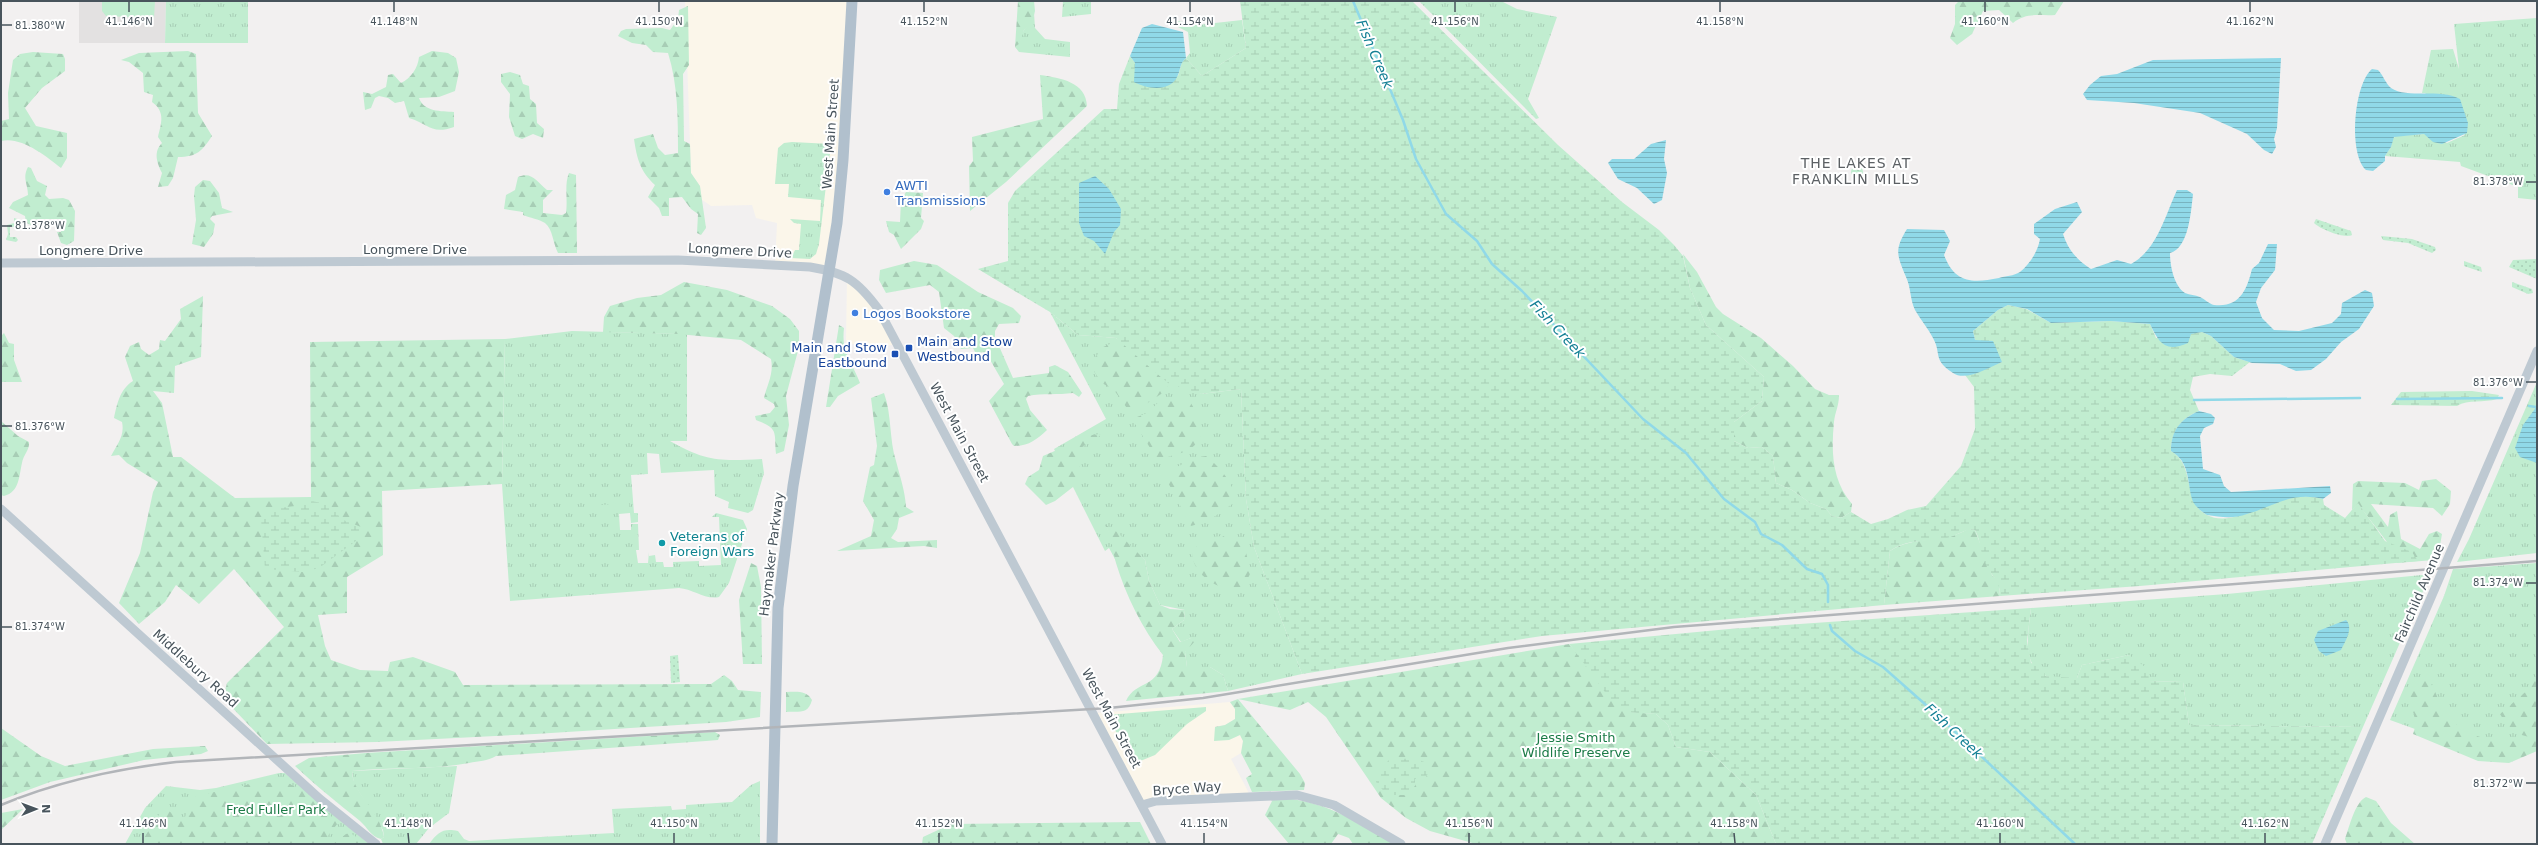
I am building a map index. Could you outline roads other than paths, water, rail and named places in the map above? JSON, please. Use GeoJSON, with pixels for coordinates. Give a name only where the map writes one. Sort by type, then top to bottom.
{"type":"FeatureCollection","features":[{"type":"Feature","properties":{"kind":"main road","name":"West Main Street"},"geometry":{"type":"LineString","coordinates":[[829,270],[841,190],[852,1]]}},
{"type":"Feature","properties":{"kind":"main road","name":"Haymaker Parkway"},"geometry":{"type":"LineString","coordinates":[[772,844],[775,665],[778,608],[792,494],[829,270]]}},
{"type":"Feature","properties":{"kind":"street","name":"Longmere Drive"},"geometry":{"type":"LineString","coordinates":[[1,263],[678,260],[829,270]]}},
{"type":"Feature","properties":{"kind":"street","name":"West Main Street"},"geometry":{"type":"LineString","coordinates":[[829,270],[852,279],[879,310],[1162,844]]}},
{"type":"Feature","properties":{"kind":"street","name":"Fairchild Avenue"},"geometry":{"type":"LineString","coordinates":[[2325,844],[2537,351]]}},
{"type":"Feature","properties":{"kind":"street","name":"Middlebury Road"},"geometry":{"type":"LineString","coordinates":[[1,509],[320,799],[376,844]]}},
{"type":"Feature","properties":{"kind":"street","name":"Bryce Way"},"geometry":{"type":"LineString","coordinates":[[1142,805],[1156,801],[1297,795],[1316,798],[1334,805],[1401,844]]}},
{"type":"Feature","properties":{"kind":"water"},"geometry":{"type":"Polygon","coordinates":[[[1152,24],[1183,32],[1186,58],[1175,81],[1170,85],[1158,88],[1152,88],[1134,82],[1135,63],[1130,56],[1142,28],[1152,24]]]}},
{"type":"Feature","properties":{"kind":"water"},"geometry":{"type":"Polygon","coordinates":[[[2281,58],[2277,128],[2274,139],[2276,147],[2272,154],[2264,150],[2247,134],[2200,113],[2134,103],[2087,100],[2083,94],[2090,85],[2101,76],[2117,74],[2153,60],[2281,58]]]}},
{"type":"Feature","properties":{"kind":"water"},"geometry":{"type":"Polygon","coordinates":[[[2372,69],[2378,70],[2389,86],[2398,91],[2406,93],[2443,94],[2460,99],[2468,123],[2467,133],[2442,144],[2433,142],[2424,134],[2394,137],[2391,147],[2385,156],[2385,161],[2373,171],[2366,170],[2360,161],[2355,135],[2357,103],[2366,77],[2372,69]]]}},
{"type":"Feature","properties":{"kind":"water"},"geometry":{"type":"Polygon","coordinates":[[[1666,140],[1664,159],[1667,173],[1662,200],[1654,204],[1637,188],[1618,179],[1608,163],[1612,159],[1634,159],[1651,144],[1666,140]]]}},
{"type":"Feature","properties":{"kind":"water"},"geometry":{"type":"Polygon","coordinates":[[[1095,176],[1109,189],[1121,209],[1120,225],[1114,232],[1105,254],[1094,241],[1084,236],[1079,223],[1079,183],[1095,176]]]}},
{"type":"Feature","properties":{"kind":"water"},"geometry":{"type":"Polygon","coordinates":[[[2177,190],[2187,190],[2193,194],[2190,219],[2185,237],[2176,250],[2170,253],[2173,275],[2181,290],[2185,293],[2200,297],[2210,304],[2223,305],[2230,303],[2241,296],[2245,290],[2252,269],[2259,263],[2268,244],[2277,244],[2275,270],[2261,288],[2256,302],[2262,318],[2274,330],[2299,331],[2332,323],[2341,314],[2342,303],[2365,290],[2372,293],[2374,306],[2359,329],[2341,342],[2326,359],[2311,370],[2296,371],[2280,364],[2252,363],[2234,357],[2211,336],[2202,332],[2191,334],[2188,343],[2174,347],[2168,346],[2160,341],[2150,324],[2110,321],[2051,323],[2027,309],[2008,305],[1998,310],[1973,331],[1975,340],[1993,341],[2002,362],[1978,373],[1964,376],[1953,373],[1942,364],[1933,338],[1913,306],[1908,281],[1899,258],[1898,253],[1900,242],[1907,229],[1944,230],[1950,241],[1944,255],[1948,265],[1954,272],[1959,276],[1973,281],[1990,280],[2015,274],[2024,269],[2033,257],[2039,244],[2040,239],[2034,234],[2034,224],[2055,209],[2077,202],[2082,212],[2063,234],[2074,254],[2081,262],[2091,269],[2117,260],[2131,264],[2140,258],[2154,241],[2177,190]]]}},
{"type":"Feature","properties":{"kind":"water"},"geometry":{"type":"Polygon","coordinates":[[[2537,406],[2537,463],[2520,457],[2515,448],[2523,425],[2537,406]]]}},
{"type":"Feature","properties":{"kind":"water"},"geometry":{"type":"Polygon","coordinates":[[[2199,411],[2211,414],[2215,418],[2213,424],[2204,428],[2200,436],[2203,469],[2220,475],[2224,486],[2231,492],[2330,486],[2331,493],[2323,499],[2302,497],[2284,500],[2237,517],[2207,515],[2194,504],[2185,466],[2177,455],[2171,451],[2171,444],[2178,426],[2192,414],[2199,411]]]}},
{"type":"Feature","properties":{"kind":"water"},"geometry":{"type":"Polygon","coordinates":[[[2346,620],[2349,631],[2341,650],[2326,656],[2319,651],[2314,640],[2318,631],[2346,620]]]}},
{"type":"Feature","properties":{"kind":"waterway","name":"Fish Creek"},"geometry":{"type":"LineString","coordinates":[[1353,1],[1403,120],[1416,159],[1446,214],[1477,241],[1492,264],[1522,291],[1643,419],[1686,453],[1724,499],[1755,522],[1761,534],[1782,545],[1807,569],[1822,574],[1828,585],[1828,602]]}},
{"type":"Feature","properties":{"kind":"waterway"},"geometry":{"type":"LineString","coordinates":[[2194,400],[2360,398]]}},
{"type":"Feature","properties":{"kind":"waterway"},"geometry":{"type":"LineString","coordinates":[[2397,399],[2502,398]]}},
{"type":"Feature","properties":{"kind":"waterway"},"geometry":{"type":"LineString","coordinates":[[2529,406],[2536,407]]}},
{"type":"Feature","properties":{"kind":"waterway","name":"Fish Creek"},"geometry":{"type":"LineString","coordinates":[[1830,625],[1832,631],[1855,651],[1883,667],[1935,713],[2075,844]]}},
{"type":"Feature","properties":{"kind":"railway"},"geometry":{"type":"LineString","coordinates":[[1,805],[44,789],[87,777],[131,768],[176,762],[1109,708],[1203,698],[1508,648],[1674,627],[2537,561]]}},
{"type":"Feature","properties":{"kind":"place","name":"AWTI Transmissions"},"geometry":{"type":"Point","coordinates":[887,192]}},
{"type":"Feature","properties":{"kind":"place","name":"Logos Bookstore"},"geometry":{"type":"Point","coordinates":[855,313]}},
{"type":"Feature","properties":{"kind":"place","name":"Main and Stow Westbound"},"geometry":{"type":"Point","coordinates":[909,348]}},
{"type":"Feature","properties":{"kind":"place","name":"Main and Stow Eastbound"},"geometry":{"type":"Point","coordinates":[895,354]}},
{"type":"Feature","properties":{"kind":"place","name":"Veterans of Foreign Wars"},"geometry":{"type":"Point","coordinates":[662,543]}},
{"type":"Feature","properties":{"kind":"district","name":"THE LAKES AT FRANKLIN MILLS"},"geometry":{"type":"Point","coordinates":[1856,172]}},
{"type":"Feature","properties":{"kind":"park label","name":"Jessie Smith Wildlife Preserve"},"geometry":{"type":"Point","coordinates":[1576,744]}},
{"type":"Feature","properties":{"kind":"park label","name":"Fred Fuller Park"},"geometry":{"type":"Point","coordinates":[276,809]}}]}
